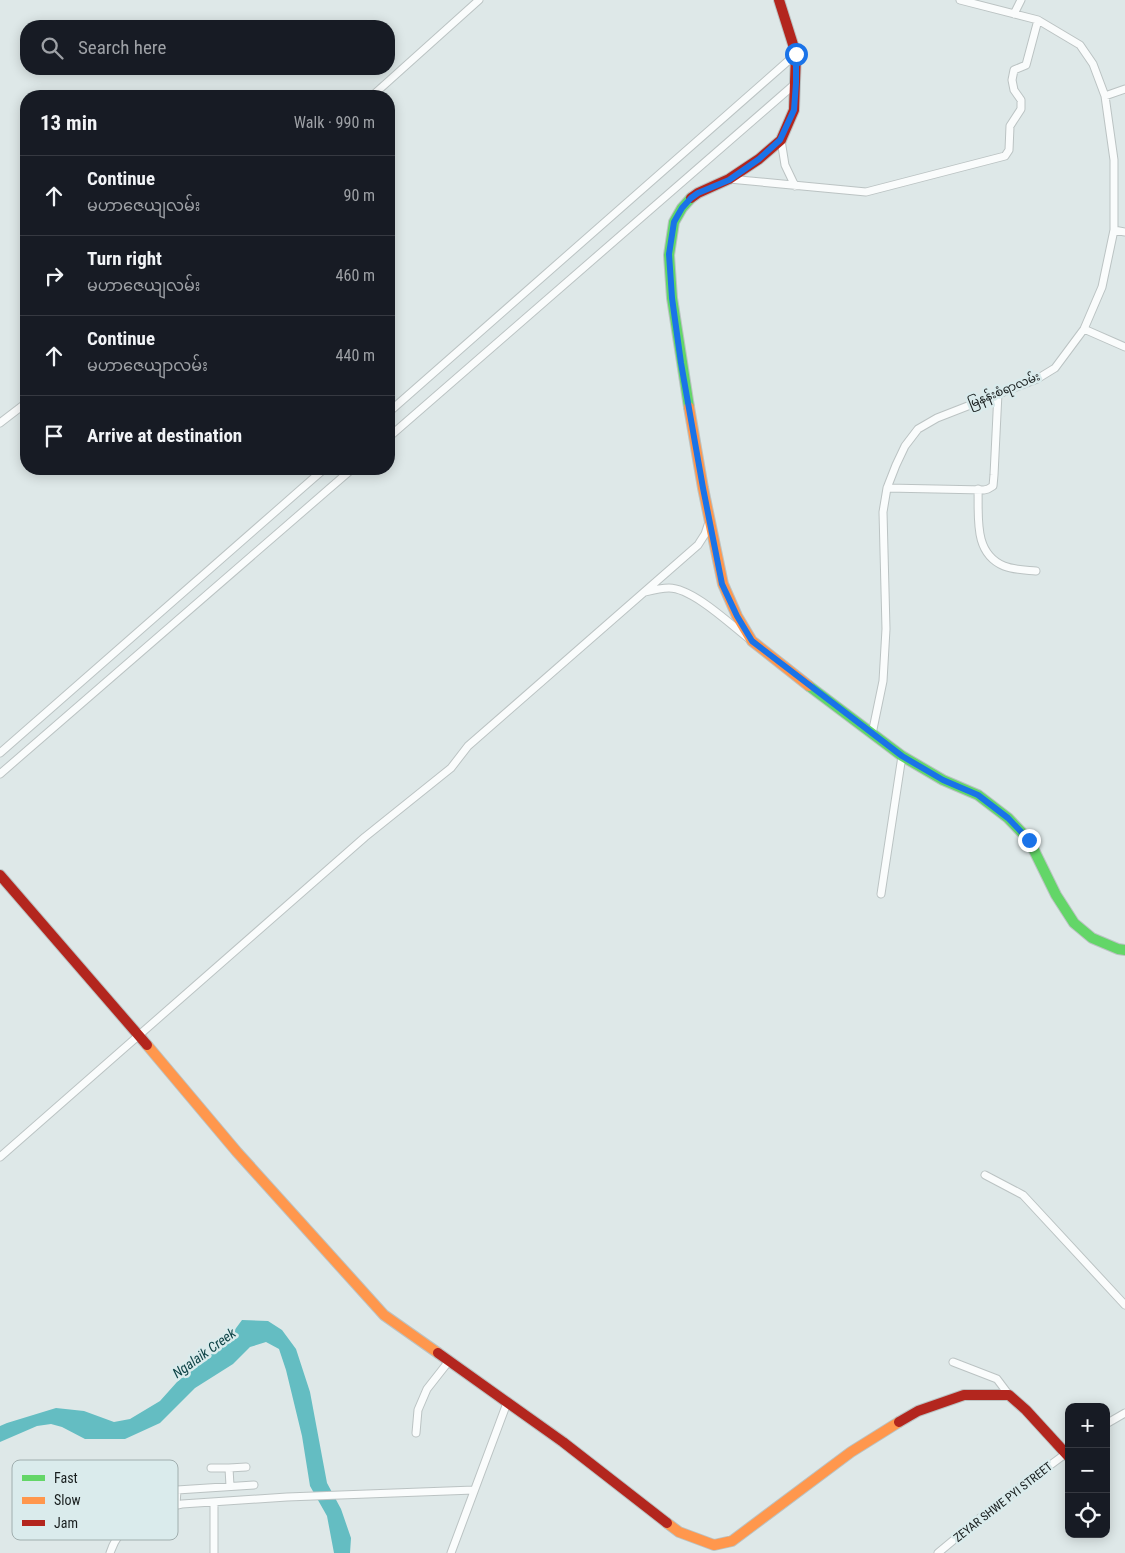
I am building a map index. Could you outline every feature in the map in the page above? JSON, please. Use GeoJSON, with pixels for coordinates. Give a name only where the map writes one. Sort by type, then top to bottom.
{"type":"FeatureCollection","features":[{"type":"Feature","properties":{"kind":"street"},"geometry":{"type":"LineString","coordinates":[[379,90],[479,0]]}},
{"type":"Feature","properties":{"kind":"street"},"geometry":{"type":"LineString","coordinates":[[752,641],[737,616],[722,584],[681,363],[672,298],[669,254],[674,222],[682,208],[698,193],[729,180],[759,159],[780,140],[794,110],[796,54],[779,0]]}},
{"type":"Feature","properties":{"kind":"street","name":"မြနန်းစံရာလမ်း"},"geometry":{"type":"LineString","coordinates":[[872,734],[883,681],[886,638],[883,512],[887,488],[905,446],[918,429],[938,418],[1037,379],[1055,368],[1084,329],[1102,287],[1114,230],[1114,160],[1105,96],[1094,64],[1080,44],[1038,20],[960,0]]}},
{"type":"Feature","properties":{"kind":"street"},"geometry":{"type":"LineString","coordinates":[[1014,14],[1021,0]]}},
{"type":"Feature","properties":{"kind":"street"},"geometry":{"type":"LineString","coordinates":[[729,180],[866,192],[1004,156],[1009,150],[1010,126],[1021,109],[1021,100],[1014,90],[1012,80],[1014,70],[1026,65],[1038,20]]}},
{"type":"Feature","properties":{"kind":"street"},"geometry":{"type":"LineString","coordinates":[[395,407],[796,54]]}},
{"type":"Feature","properties":{"kind":"street"},"geometry":{"type":"LineString","coordinates":[[395,432],[796,83]]}},
{"type":"Feature","properties":{"kind":"street"},"geometry":{"type":"LineString","coordinates":[[1105,96],[1125,89]]}},
{"type":"Feature","properties":{"kind":"street"},"geometry":{"type":"LineString","coordinates":[[780,140],[785,165],[795,186]]}},
{"type":"Feature","properties":{"kind":"street"},"geometry":{"type":"LineString","coordinates":[[1114,230],[1125,232]]}},
{"type":"Feature","properties":{"kind":"street"},"geometry":{"type":"LineString","coordinates":[[1084,329],[1125,347]]}},
{"type":"Feature","properties":{"kind":"street"},"geometry":{"type":"LineString","coordinates":[[887,488],[988,489],[993,486],[998,393]]}},
{"type":"Feature","properties":{"kind":"street"},"geometry":{"type":"LineString","coordinates":[[0,423],[20,408]]}},
{"type":"Feature","properties":{"kind":"street"},"geometry":{"type":"LineString","coordinates":[[0,753],[317,475]]}},
{"type":"Feature","properties":{"kind":"street"},"geometry":{"type":"LineString","coordinates":[[0,774],[345,475]]}},
{"type":"Feature","properties":{"kind":"street"},"geometry":{"type":"LineString","coordinates":[[978,489],[979,536],[983,548],[995,561],[1005,566],[1036,571]]}},
{"type":"Feature","properties":{"kind":"street"},"geometry":{"type":"LineString","coordinates":[[0,1157],[365,837],[451,768],[468,746],[698,545],[705,534],[709,521]]}},
{"type":"Feature","properties":{"kind":"street"},"geometry":{"type":"LineString","coordinates":[[642,593],[670,588],[684,591],[694,596],[902,756],[943,780],[978,795],[1008,818],[1029,840],[1056,895],[1074,922],[1092,938],[1125,950]]}},
{"type":"Feature","properties":{"kind":"street"},"geometry":{"type":"LineString","coordinates":[[882,894],[902,756]]}},
{"type":"Feature","properties":{"kind":"street"},"geometry":{"type":"LineString","coordinates":[[0,875],[238,1152],[384,1315],[563,1442],[679,1532],[714,1545],[732,1541],[851,1452],[918,1411],[964,1395],[1009,1395]]}},
{"type":"Feature","properties":{"kind":"street"},"geometry":{"type":"LineString","coordinates":[[985,1175],[1024,1195],[1125,1305]]}},
{"type":"Feature","properties":{"kind":"street"},"geometry":{"type":"LineString","coordinates":[[416,1432],[418,1410],[427,1389],[449,1362]]}},
{"type":"Feature","properties":{"kind":"street"},"geometry":{"type":"LineString","coordinates":[[952,1362],[997,1379],[1009,1395],[1065,1451]]}},
{"type":"Feature","properties":{"kind":"street"},"geometry":{"type":"LineString","coordinates":[[451,1553],[507,1403]]}},
{"type":"Feature","properties":{"kind":"street"},"geometry":{"type":"LineString","coordinates":[[1110,1422],[1125,1413]]}},
{"type":"Feature","properties":{"kind":"street","name":"ZEYAR SHWE PYI STREET"},"geometry":{"type":"LineString","coordinates":[[938,1553],[992,1508],[1065,1456]]}},
{"type":"Feature","properties":{"kind":"street"},"geometry":{"type":"LineString","coordinates":[[211,1468],[246,1467]]}},
{"type":"Feature","properties":{"kind":"street"},"geometry":{"type":"LineString","coordinates":[[229,1468],[230,1486]]}},
{"type":"Feature","properties":{"kind":"street"},"geometry":{"type":"LineString","coordinates":[[178,1490],[254,1485]]}},
{"type":"Feature","properties":{"kind":"street"},"geometry":{"type":"LineString","coordinates":[[178,1505],[287,1497],[474,1490]]}},
{"type":"Feature","properties":{"kind":"street"},"geometry":{"type":"LineString","coordinates":[[214,1502],[214,1553]]}},
{"type":"Feature","properties":{"kind":"street"},"geometry":{"type":"LineString","coordinates":[[110,1553],[116,1540]]}},
{"type":"Feature","properties":{"kind":"water"},"geometry":{"type":"Polygon","coordinates":[[[242,1320],[268,1321],[282,1330],[296,1349],[310,1392],[327,1483],[341,1509],[351,1538],[350,1553],[334,1553],[327,1516],[310,1486],[302,1436],[286,1370],[279,1349],[266,1342],[250,1347],[233,1364],[195,1388],[160,1423],[125,1439],[85,1439],[62,1427],[51,1424],[37,1426],[0,1442],[0,1426],[56,1408],[84,1411],[114,1422],[130,1419],[160,1401],[177,1382],[225,1343],[242,1320]]]}},
{"type":"Feature","properties":{"kind":"traffic: fast"},"geometry":{"type":"LineString","coordinates":[[689,407],[672,298],[669,255],[674,222],[682,208],[691,198]]}},
{"type":"Feature","properties":{"kind":"traffic: fast"},"geometry":{"type":"LineString","coordinates":[[809,686],[902,756],[943,780],[978,795],[1008,818],[1029,840],[1056,895],[1074,923],[1092,938],[1125,950]]}},
{"type":"Feature","properties":{"kind":"traffic: slow"},"geometry":{"type":"LineString","coordinates":[[689,407],[703,488],[723,584],[737,616],[752,641],[809,686]]}},
{"type":"Feature","properties":{"kind":"traffic: slow"},"geometry":{"type":"LineString","coordinates":[[147,1045],[237,1152],[384,1315],[438,1353]]}},
{"type":"Feature","properties":{"kind":"traffic: slow"},"geometry":{"type":"LineString","coordinates":[[667,1523],[679,1532],[714,1545],[732,1541],[851,1452],[899,1422]]}},
{"type":"Feature","properties":{"kind":"traffic: jam"},"geometry":{"type":"LineString","coordinates":[[691,198],[729,179],[759,159],[781,140],[794,110],[796,54],[779,0]]}},
{"type":"Feature","properties":{"kind":"traffic: jam"},"geometry":{"type":"LineString","coordinates":[[0,875],[147,1045]]}},
{"type":"Feature","properties":{"kind":"traffic: jam"},"geometry":{"type":"LineString","coordinates":[[438,1353],[563,1442],[667,1523]]}},
{"type":"Feature","properties":{"kind":"traffic: jam"},"geometry":{"type":"LineString","coordinates":[[899,1422],[918,1411],[964,1395],[1009,1395],[1026,1410],[1065,1453]]}},
{"type":"Feature","properties":{"kind":"route"},"geometry":{"type":"LineString","coordinates":[[796,54],[794,110],[780,140],[759,159],[729,180],[698,193],[691,198],[682,208],[674,222],[669,254],[672,298],[681,363],[722,584],[737,616],[752,641],[902,756],[943,780],[978,795],[1008,818],[1029,840]]}},
{"type":"Feature","properties":{"kind":"water label","name":"Ngalaik Creek"},"geometry":{"type":"Point","coordinates":[204,1353]}}]}
